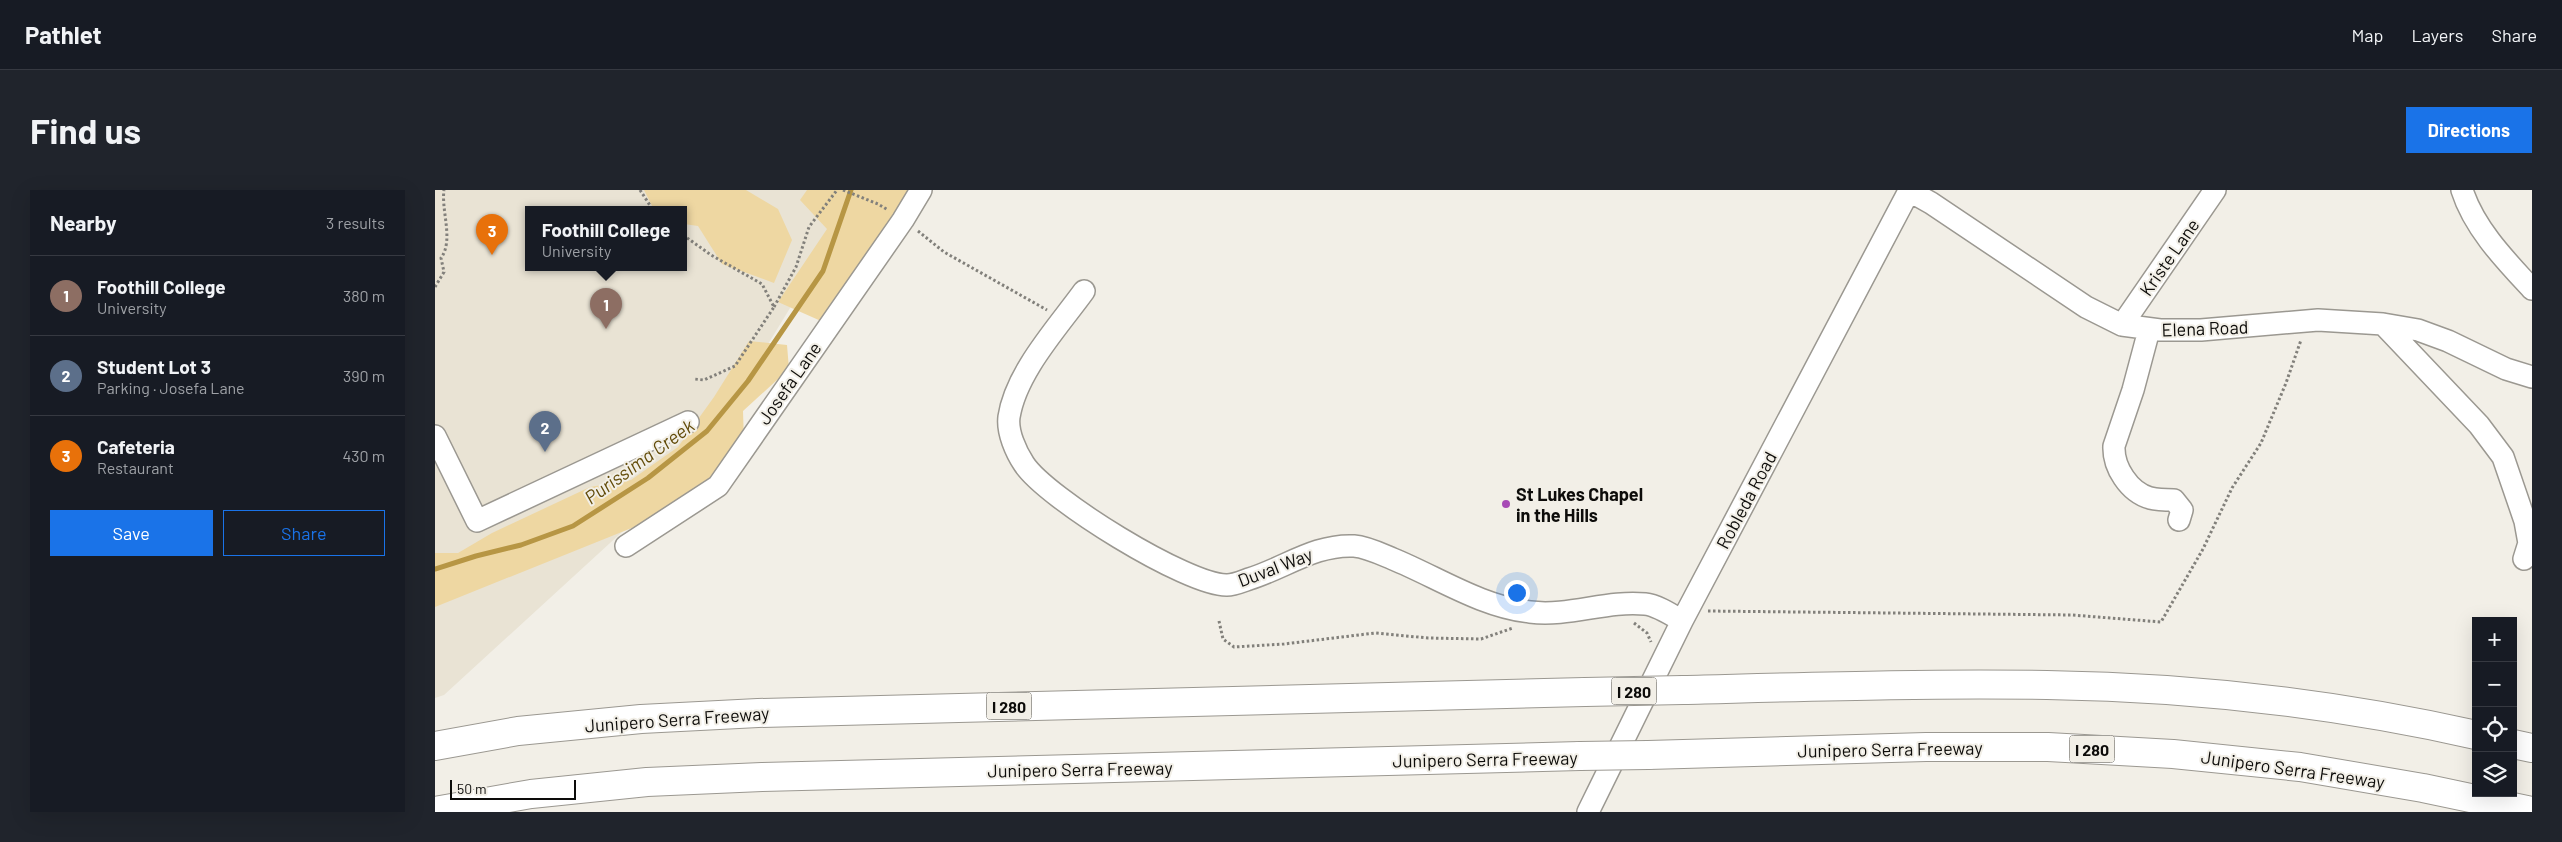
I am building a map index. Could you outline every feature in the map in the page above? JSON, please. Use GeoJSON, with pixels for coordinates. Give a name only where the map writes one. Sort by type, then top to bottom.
{"type":"FeatureCollection","features":[{"type":"Feature","properties":{"kind":"highway","name":"Junipero Serra Freeway"},"geometry":{"type":"LineString","coordinates":[[435,746],[517,731],[641,719],[757,713],[1585,692],[2020,684],[2169,691],[2305,705],[2431,725],[2472,734]]}},
{"type":"Feature","properties":{"kind":"highway"},"geometry":{"type":"LineString","coordinates":[[2517,745],[2532,748]]}},
{"type":"Feature","properties":{"kind":"highway","name":"Junipero Serra Freeway"},"geometry":{"type":"LineString","coordinates":[[435,811],[531,794],[647,782],[762,777],[1926,747],[2029,747],[2173,754],[2300,767],[2423,788],[2532,811]]}},
{"type":"Feature","properties":{"kind":"street","name":"Josefa Lane"},"geometry":{"type":"LineString","coordinates":[[626,546],[718,486],[903,220],[921,190]]}},
{"type":"Feature","properties":{"kind":"street","name":"Kriste Lane"},"geometry":{"type":"LineString","coordinates":[[2122,325],[2215,190]]}},
{"type":"Feature","properties":{"kind":"street"},"geometry":{"type":"LineString","coordinates":[[2463,190],[2466,201],[2482,230],[2532,289]]}},
{"type":"Feature","properties":{"kind":"street","name":"Elena Road"},"geometry":{"type":"LineString","coordinates":[[1909,191],[1931,202],[2086,307],[2122,325],[2149,330],[2201,330],[2318,320],[2383,324],[2418,330],[2448,341],[2506,369],[2532,377]]}},
{"type":"Feature","properties":{"kind":"street","name":"Robleda Road"},"geometry":{"type":"LineString","coordinates":[[1588,812],[1685,616],[1909,191]]}},
{"type":"Feature","properties":{"kind":"street","name":"Duval Way"},"geometry":{"type":"LineString","coordinates":[[1084,291],[1020,382],[1009,418],[1013,441],[1025,465],[1046,487],[1101,525],[1173,568],[1208,582],[1229,585],[1257,576],[1323,548],[1355,546],[1415,568],[1485,601],[1530,612],[1573,612],[1646,604],[1685,616]]}},
{"type":"Feature","properties":{"kind":"street"},"geometry":{"type":"LineString","coordinates":[[2383,324],[2479,425],[2503,457],[2525,521],[2529,543],[2524,559]]}},
{"type":"Feature","properties":{"kind":"street"},"geometry":{"type":"LineString","coordinates":[[2149,330],[2133,390],[2114,446],[2113,456],[2119,473],[2149,498],[2174,500],[2182,510],[2179,520]]}},
{"type":"Feature","properties":{"kind":"street"},"geometry":{"type":"LineString","coordinates":[[435,436],[477,520],[688,422]]}},
{"type":"Feature","properties":{"kind":"path"},"geometry":{"type":"LineString","coordinates":[[435,287],[444,272],[441,258],[446,252],[447,233],[442,203],[444,190]]}},
{"type":"Feature","properties":{"kind":"path"},"geometry":{"type":"LineString","coordinates":[[640,190],[650,206]]}},
{"type":"Feature","properties":{"kind":"path"},"geometry":{"type":"LineString","coordinates":[[694,379],[704,380],[735,366],[774,306],[796,267],[809,227],[837,190]]}},
{"type":"Feature","properties":{"kind":"path"},"geometry":{"type":"LineString","coordinates":[[844,190],[879,204],[944,252],[1063,320]]}},
{"type":"Feature","properties":{"kind":"path"},"geometry":{"type":"LineString","coordinates":[[687,239],[711,256],[762,284],[774,306]]}},
{"type":"Feature","properties":{"kind":"path"},"geometry":{"type":"LineString","coordinates":[[1685,616],[1710,611],[2072,615],[2161,622],[2203,549],[2232,488],[2261,444],[2296,357],[2305,322]]}},
{"type":"Feature","properties":{"kind":"path"},"geometry":{"type":"LineString","coordinates":[[1710,611],[1715,602]]}},
{"type":"Feature","properties":{"kind":"path"},"geometry":{"type":"LineString","coordinates":[[1219,621],[1223,638],[1234,647],[1284,644],[1375,633],[1428,638],[1481,639],[1520,626]]}},
{"type":"Feature","properties":{"kind":"path"},"geometry":{"type":"LineString","coordinates":[[1631,621],[1647,633],[1653,644],[1653,650]]}},
{"type":"Feature","properties":{"kind":"shaded area"},"geometry":{"type":"Polygon","coordinates":[[[435,190],[862,190],[693,467],[444,695],[435,698],[435,190]]]}},
{"type":"Feature","properties":{"kind":"shaded area"},"geometry":{"type":"Polygon","coordinates":[[[644,190],[746,190],[778,209],[792,240],[774,283],[722,264],[698,226],[687,224],[687,206],[652,206],[644,190]]]}},
{"type":"Feature","properties":{"kind":"shaded area"},"geometry":{"type":"Polygon","coordinates":[[[807,190],[909,190],[858,277],[821,321],[778,302],[827,229],[800,200],[807,190]]]}},
{"type":"Feature","properties":{"kind":"shaded area"},"geometry":{"type":"Polygon","coordinates":[[[749,341],[787,345],[789,369],[743,411],[744,442],[713,480],[669,513],[435,607],[435,553],[458,553],[492,533],[590,487],[631,480],[678,447],[714,397],[749,341]]]}},
{"type":"Feature","properties":{"kind":"waterway","name":"Purissima Creek"},"geometry":{"type":"LineString","coordinates":[[435,569],[476,556],[521,545],[573,526],[648,478],[707,431],[748,381],[823,271],[851,190]]}},
{"type":"Feature","properties":{"kind":"place","name":"Cafeteria"},"geometry":{"type":"Point","coordinates":[492,255]}},
{"type":"Feature","properties":{"kind":"place","name":"Foothill College"},"geometry":{"type":"Point","coordinates":[606,329]}},
{"type":"Feature","properties":{"kind":"place","name":"Student Lot 3"},"geometry":{"type":"Point","coordinates":[545,452]}},
{"type":"Feature","properties":{"kind":"place","name":"St Lukes Chapel in the Hills"},"geometry":{"type":"Point","coordinates":[1506,504]}}]}
